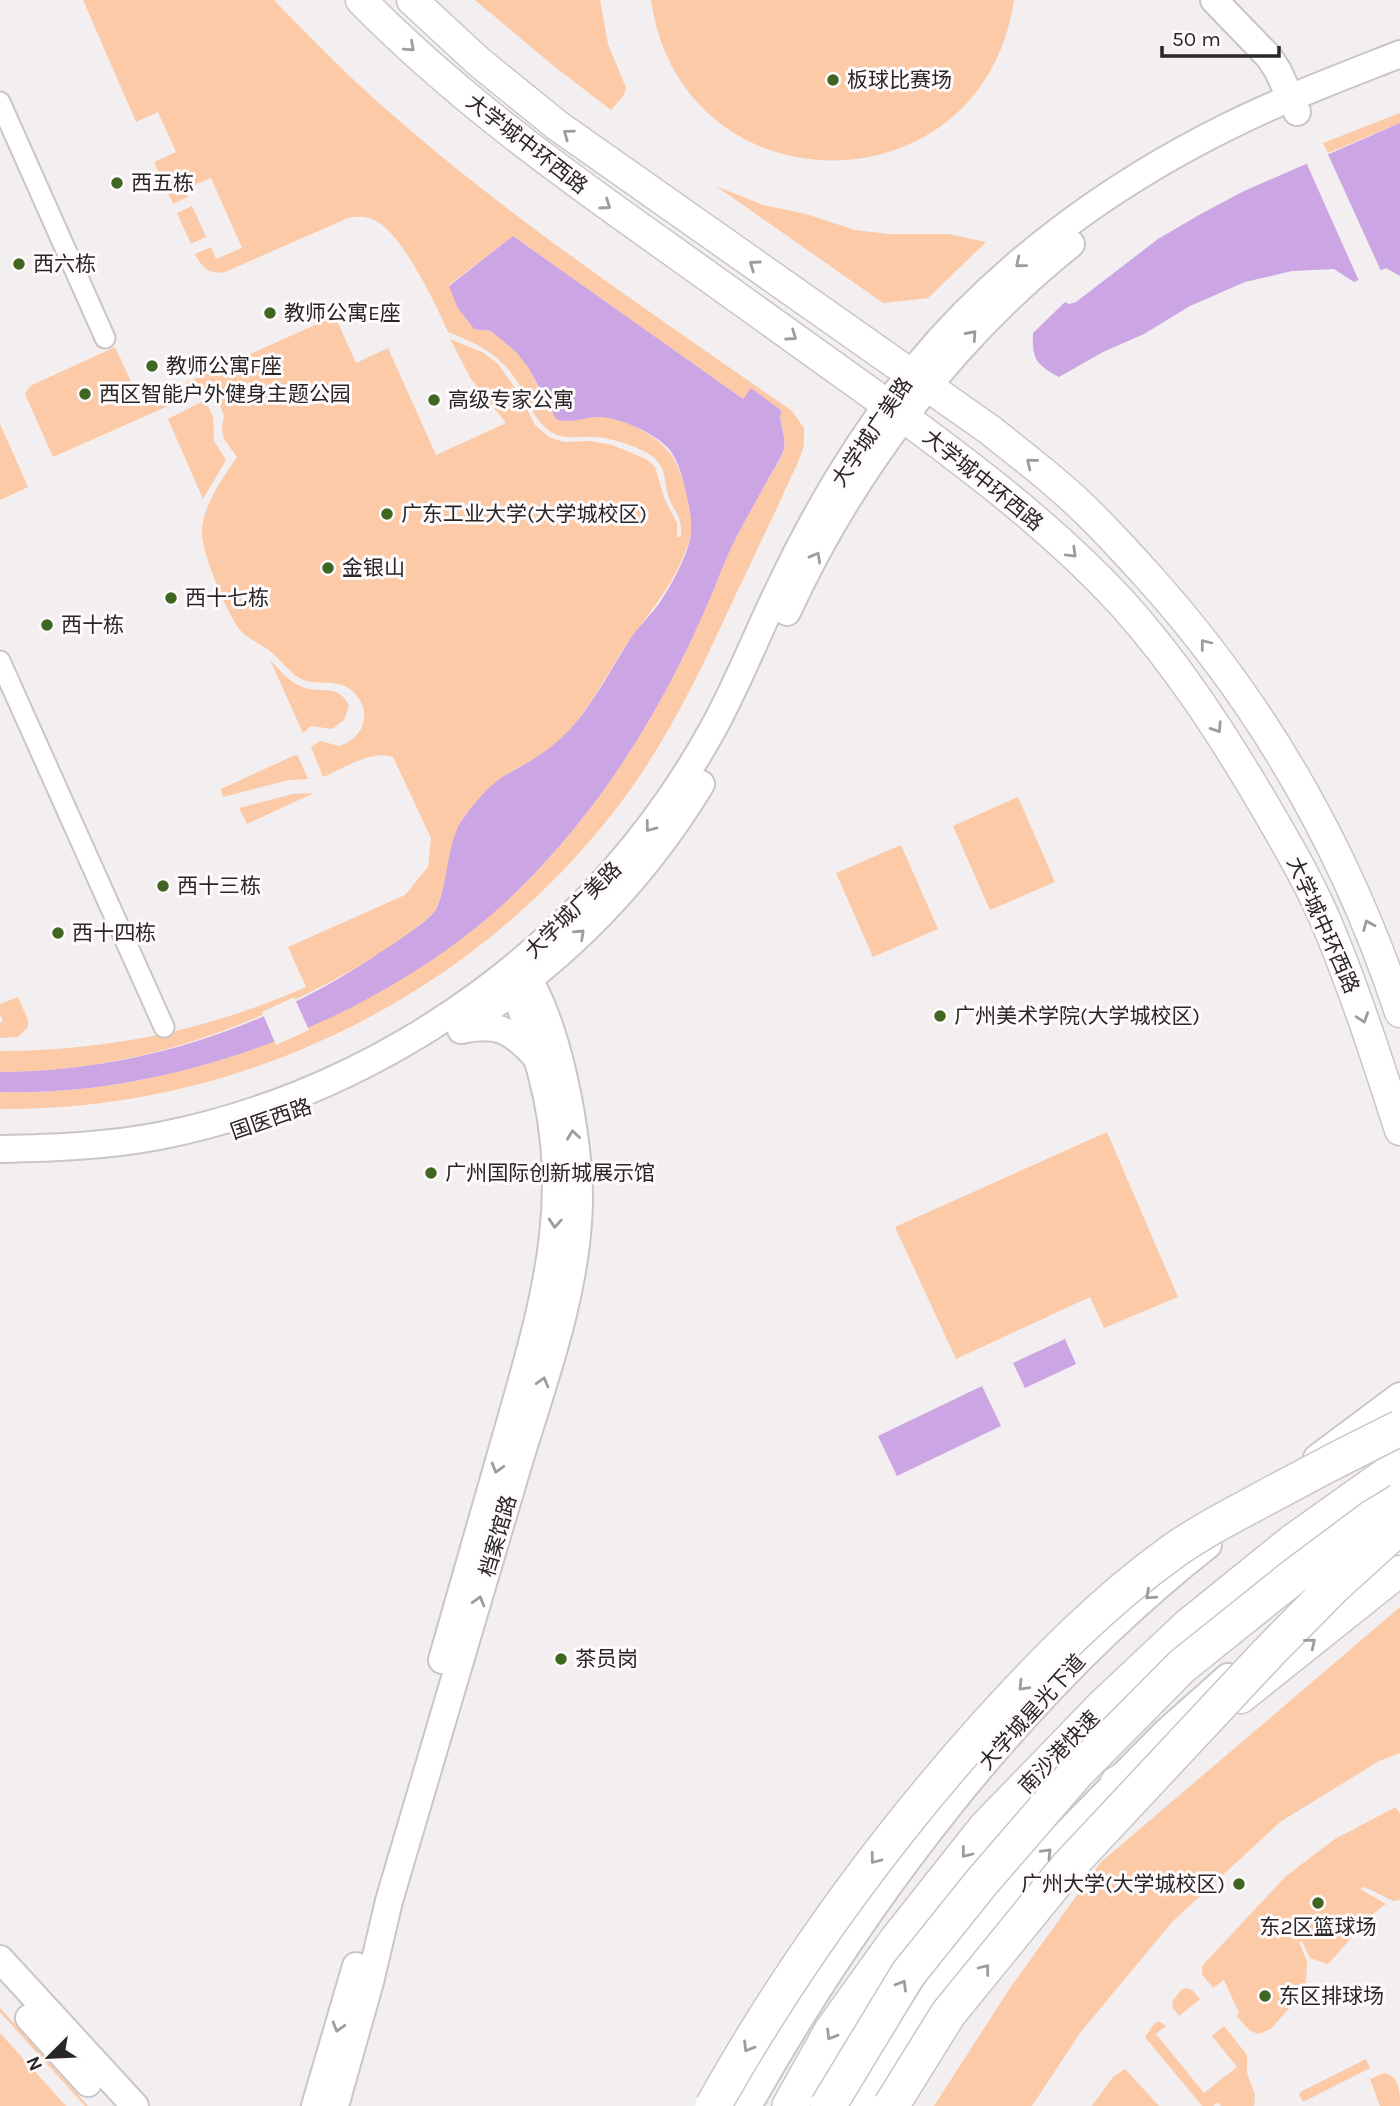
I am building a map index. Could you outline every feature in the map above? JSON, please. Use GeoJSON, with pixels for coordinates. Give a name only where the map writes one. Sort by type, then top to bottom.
{"type":"FeatureCollection","features":[{"type":"Feature","properties":{"kind":"highway"},"geometry":{"type":"LineString","coordinates":[[713,2106],[808,1951],[877,1856],[963,1752],[1051,1657],[1133,1582],[1173,1551],[1306,1474],[1400,1431]]}},
{"type":"Feature","properties":{"kind":"highway","name":"南沙港快速"},"geometry":{"type":"LineString","coordinates":[[790,2106],[832,2031],[898,1939],[985,1829],[1104,1706],[1189,1626],[1293,1542],[1400,1466]]}},
{"type":"Feature","properties":{"kind":"highway","name":"南沙港快速"},"geometry":{"type":"LineString","coordinates":[[828,2106],[908,1974],[981,1883],[1075,1774],[1182,1666],[1293,1577],[1372,1518],[1400,1501]]}},
{"type":"Feature","properties":{"kind":"highway"},"geometry":{"type":"LineString","coordinates":[[891,2106],[948,2014],[1066,1869],[1268,1653],[1334,1586],[1400,1525]]}},
{"type":"Feature","properties":{"kind":"main road","name":"大学城中环西路"},"geometry":{"type":"LineString","coordinates":[[360,0],[482,111],[565,175],[970,467],[1083,564],[1149,635],[1210,717],[1274,822],[1308,885],[1331,932],[1363,1017],[1400,1130]]}},
{"type":"Feature","properties":{"kind":"main road","name":"大学城中环西路"},"geometry":{"type":"LineString","coordinates":[[412,0],[480,62],[558,126],[990,430],[1084,510],[1165,594],[1231,677],[1280,751],[1340,861],[1372,933],[1400,1012]]}},
{"type":"Feature","properties":{"kind":"main road"},"geometry":{"type":"LineString","coordinates":[[1214,0],[1263,49],[1278,71],[1294,106]]}},
{"type":"Feature","properties":{"kind":"main road","name":"大学城广美路"},"geometry":{"type":"LineString","coordinates":[[516,977],[619,867],[657,819],[717,722],[777,592],[812,525],[919,380],[971,336],[1009,297],[1097,225],[1152,188],[1294,106],[1400,54]]}},
{"type":"Feature","properties":{"kind":"main road","name":"大学城广美路"},"geometry":{"type":"LineString","coordinates":[[1294,106],[1400,72]]}},
{"type":"Feature","properties":{"kind":"main road","name":"国医西路"},"geometry":{"type":"LineString","coordinates":[[0,1165],[124,1157],[185,1146],[248,1129],[318,1104],[379,1077],[452,1034],[516,977]]}},
{"type":"Feature","properties":{"kind":"main road","name":"国医西路"},"geometry":{"type":"LineString","coordinates":[[0,1149],[78,1146],[156,1137],[251,1111],[384,1054],[516,977]]}},
{"type":"Feature","properties":{"kind":"main road","name":"档案馆路"},"geometry":{"type":"LineString","coordinates":[[315,2106],[535,1334],[546,1284],[556,1219],[556,1153],[552,1120],[516,977]]}},
{"type":"Feature","properties":{"kind":"main road","name":"档案馆路"},"geometry":{"type":"LineString","coordinates":[[335,2106],[370,1982],[389,1901],[550,1357],[571,1272],[579,1203],[575,1145],[558,1057],[516,977]]}},
{"type":"Feature","properties":{"kind":"main road"},"geometry":{"type":"LineString","coordinates":[[452,1034],[479,1026],[503,1029],[521,1041],[538,1059]]}},
{"type":"Feature","properties":{"kind":"main road","name":"大学城星光下道"},"geometry":{"type":"LineString","coordinates":[[748,2105],[795,2026],[884,1892],[933,1826],[1097,1641],[1192,1557],[1371,1415],[1400,1396]]}},
{"type":"Feature","properties":{"kind":"main road"},"geometry":{"type":"LineString","coordinates":[[1258,1504],[1400,1431]]}},
{"type":"Feature","properties":{"kind":"main road"},"geometry":{"type":"LineString","coordinates":[[973,1940],[985,1888],[1001,1838],[1018,1812],[1086,1736],[1130,1690],[1182,1646],[1319,1542],[1400,1490]]}},
{"type":"Feature","properties":{"kind":"main road"},"geometry":{"type":"LineString","coordinates":[[863,2106],[935,1992],[973,1940],[1040,1860],[1202,1698],[1277,1638],[1400,1549]]}},
{"type":"Feature","properties":{"kind":"main road"},"geometry":{"type":"LineString","coordinates":[[1116,1782],[1169,1749],[1241,1698],[1400,1571]]}},
{"type":"Feature","properties":{"kind":"main road"},"geometry":{"type":"LineString","coordinates":[[0,1959],[135,2106]]}},
{"type":"Feature","properties":{"kind":"main road"},"geometry":{"type":"LineString","coordinates":[[0,1986],[111,2106]]}},
{"type":"Feature","properties":{"kind":"street"},"geometry":{"type":"LineString","coordinates":[[0,102],[105,338]]}},
{"type":"Feature","properties":{"kind":"street"},"geometry":{"type":"LineString","coordinates":[[0,661],[164,1027]]}},
{"type":"Feature","properties":{"kind":"shaded area"},"geometry":{"type":"Polygon","coordinates":[[[83,0],[274,0],[380,104],[443,158],[590,270],[792,411],[804,428],[804,445],[709,651],[649,762],[612,814],[554,880],[488,939],[417,990],[340,1032],[259,1066],[175,1090],[88,1105],[0,1109],[0,1092],[71,1090],[143,1079],[216,1061],[288,1036],[358,1003],[423,965],[482,922],[534,874],[565,840],[620,767],[667,689],[734,542],[779,461],[784,445],[780,416],[782,411],[751,389],[744,400],[513,236],[449,285],[457,307],[474,329],[491,331],[516,352],[528,367],[550,411],[564,421],[598,417],[631,425],[653,437],[670,453],[685,487],[692,524],[689,543],[671,581],[571,728],[552,747],[493,785],[466,814],[455,838],[436,908],[405,936],[324,985],[208,1036],[126,1059],[85,1066],[0,1072],[0,1051],[79,1047],[156,1035],[232,1015],[306,987],[288,947],[405,895],[428,867],[431,838],[393,757],[384,755],[366,758],[323,777],[311,747],[320,741],[339,746],[355,736],[364,722],[364,713],[358,697],[344,686],[299,678],[268,650],[241,631],[229,611],[202,538],[204,518],[211,500],[237,457],[224,439],[224,415],[211,387],[53,457],[25,394],[30,386],[115,347],[141,403],[335,316],[356,363],[388,348],[436,455],[506,423],[471,379],[450,339],[484,353],[498,364],[518,392],[535,425],[549,437],[564,442],[590,441],[612,445],[646,459],[655,467],[665,500],[677,523],[677,537],[681,537],[679,518],[669,498],[658,462],[638,448],[619,441],[564,437],[543,426],[515,378],[499,360],[481,347],[448,332],[407,254],[386,228],[376,221],[362,217],[348,218],[225,272],[215,272],[204,267],[195,254],[211,247],[216,259],[242,248],[211,178],[185,189],[188,197],[173,204],[154,162],[176,152],[158,112],[136,122],[83,0]]]}},
{"type":"Feature","properties":{"kind":"shaded area"},"geometry":{"type":"Polygon","coordinates":[[[475,0],[600,0],[608,44],[626,88],[624,95],[611,110],[475,0]]]}},
{"type":"Feature","properties":{"kind":"shaded area","name":"板球比赛场"},"geometry":{"type":"Polygon","coordinates":[[[651,0],[1014,0],[990,70],[948,121],[893,151],[832,160],[771,150],[716,120],[674,70],[651,0]]]}},
{"type":"Feature","properties":{"kind":"shaded area"},"geometry":{"type":"Polygon","coordinates":[[[1400,113],[1400,123],[1328,153],[1323,143],[1400,113]]]}},
{"type":"Feature","properties":{"kind":"shaded area"},"geometry":{"type":"Polygon","coordinates":[[[1400,123],[1400,276],[1386,268],[1354,282],[1334,269],[1292,271],[1245,282],[1190,306],[1144,334],[1103,352],[1059,377],[1037,360],[1033,349],[1033,333],[1065,302],[1076,302],[1158,239],[1244,191],[1400,123]]]}},
{"type":"Feature","properties":{"kind":"shaded area"},"geometry":{"type":"Polygon","coordinates":[[[716,186],[763,205],[806,214],[855,230],[889,234],[948,234],[986,242],[928,298],[883,303],[716,186]]]}},
{"type":"Feature","properties":{"kind":"shaded area"},"geometry":{"type":"Polygon","coordinates":[[[192,206],[206,237],[191,244],[177,213],[192,206]]]}},
{"type":"Feature","properties":{"kind":"shaded area"},"geometry":{"type":"Polygon","coordinates":[[[513,236],[743,399],[751,388],[782,411],[780,416],[783,453],[734,542],[687,648],[644,728],[594,804],[534,874],[482,922],[423,966],[358,1004],[289,1036],[217,1061],[144,1079],[71,1090],[0,1092],[0,1072],[49,1070],[146,1055],[241,1026],[330,984],[416,928],[436,909],[444,886],[454,837],[469,811],[496,782],[545,751],[570,729],[589,706],[632,636],[668,589],[687,549],[691,527],[683,481],[672,453],[663,443],[625,422],[605,417],[571,421],[556,419],[528,367],[516,352],[491,331],[474,329],[457,307],[449,286],[513,236]]]}},
{"type":"Feature","properties":{"kind":"shaded area"},"geometry":{"type":"Polygon","coordinates":[[[205,400],[213,417],[214,441],[226,460],[203,499],[168,419],[205,400]]]}},
{"type":"Feature","properties":{"kind":"shaded area"},"geometry":{"type":"Polygon","coordinates":[[[0,424],[28,487],[0,500],[0,424]]]}},
{"type":"Feature","properties":{"kind":"shaded area"},"geometry":{"type":"Polygon","coordinates":[[[270,660],[300,686],[340,694],[349,706],[344,720],[332,729],[311,726],[303,733],[270,660]]]}},
{"type":"Feature","properties":{"kind":"shaded area"},"geometry":{"type":"Polygon","coordinates":[[[295,755],[298,756],[308,779],[289,780],[223,797],[221,789],[295,755]]]}},
{"type":"Feature","properties":{"kind":"shaded area"},"geometry":{"type":"Polygon","coordinates":[[[314,793],[247,824],[239,808],[293,794],[314,793]]]}},
{"type":"Feature","properties":{"kind":"shaded area"},"geometry":{"type":"Polygon","coordinates":[[[1018,797],[1055,882],[990,910],[953,826],[1018,797]]]}},
{"type":"Feature","properties":{"kind":"shaded area"},"geometry":{"type":"Polygon","coordinates":[[[901,845],[938,929],[873,957],[836,873],[901,845]]]}},
{"type":"Feature","properties":{"kind":"shaded area"},"geometry":{"type":"Polygon","coordinates":[[[18,997],[28,1020],[28,1027],[18,1037],[0,1038],[0,1023],[3,1021],[0,1004],[18,997]]]}},
{"type":"Feature","properties":{"kind":"shaded area"},"geometry":{"type":"Polygon","coordinates":[[[1107,1132],[1178,1297],[1104,1328],[1090,1297],[956,1359],[895,1227],[1107,1132]]]}},
{"type":"Feature","properties":{"kind":"shaded area"},"geometry":{"type":"Polygon","coordinates":[[[1065,1339],[1076,1364],[1025,1388],[1013,1363],[1065,1339]]]}},
{"type":"Feature","properties":{"kind":"shaded area"},"geometry":{"type":"Polygon","coordinates":[[[982,1386],[1001,1426],[897,1476],[878,1436],[982,1386]]]}},
{"type":"Feature","properties":{"kind":"shaded area"},"geometry":{"type":"Polygon","coordinates":[[[1400,1607],[1400,1753],[1379,1761],[1280,1822],[1172,1922],[1080,2033],[1032,2106],[934,2106],[1010,1988],[1100,1863],[1400,1607]]]}},
{"type":"Feature","properties":{"kind":"shaded area"},"geometry":{"type":"Polygon","coordinates":[[[1396,1807],[1400,1814],[1400,1900],[1393,1901],[1365,1887],[1360,1889],[1386,1904],[1373,1914],[1328,1964],[1310,1958],[1302,1941],[1299,1942],[1307,1961],[1306,1989],[1271,2029],[1258,2034],[1249,2030],[1237,2016],[1239,2013],[1224,1980],[1213,1988],[1202,1974],[1202,1966],[1286,1876],[1335,1839],[1396,1807]]]}},
{"type":"Feature","properties":{"kind":"shaded area"},"geometry":{"type":"Polygon","coordinates":[[[1187,1988],[1200,1999],[1179,2016],[1172,2002],[1181,1990],[1187,1988]]]}},
{"type":"Feature","properties":{"kind":"shaded area"},"geometry":{"type":"Polygon","coordinates":[[[0,2008],[88,2106],[85,2106],[0,2012],[0,2008]]]}},
{"type":"Feature","properties":{"kind":"shaded area"},"geometry":{"type":"Polygon","coordinates":[[[1159,2021],[1166,2026],[1156,2034],[1204,2093],[1237,2067],[1212,2036],[1224,2026],[1247,2055],[1247,2073],[1255,2095],[1254,2106],[1221,2106],[1218,2102],[1213,2106],[1202,2106],[1145,2037],[1159,2021]]]}},
{"type":"Feature","properties":{"kind":"shaded area"},"geometry":{"type":"Polygon","coordinates":[[[0,2033],[66,2106],[0,2106],[0,2033]]]}},
{"type":"Feature","properties":{"kind":"shaded area"},"geometry":{"type":"Polygon","coordinates":[[[1366,2059],[1370,2068],[1303,2102],[1299,2094],[1302,2091],[1366,2059]]]}},
{"type":"Feature","properties":{"kind":"shaded area"},"geometry":{"type":"Polygon","coordinates":[[[1125,2069],[1159,2106],[1092,2106],[1113,2077],[1125,2069]]]}},
{"type":"Feature","properties":{"kind":"shaded area"},"geometry":{"type":"Polygon","coordinates":[[[1384,2073],[1396,2081],[1400,2106],[1380,2106],[1370,2079],[1384,2073]]]}},
{"type":"Feature","properties":{"kind":"pier"},"geometry":{"type":"Polygon","coordinates":[[[1326,150],[1381,271],[1359,281],[1305,160],[1326,150]]]}},
{"type":"Feature","properties":{"kind":"pier"},"geometry":{"type":"Polygon","coordinates":[[[294,997],[309,1030],[276,1045],[262,1012],[294,997]]]}},
{"type":"Feature","properties":{"kind":"place","name":"板球比赛场"},"geometry":{"type":"Point","coordinates":[833,80]}},
{"type":"Feature","properties":{"kind":"place","name":"西五栋"},"geometry":{"type":"Point","coordinates":[117,183]}},
{"type":"Feature","properties":{"kind":"place","name":"西六栋"},"geometry":{"type":"Point","coordinates":[19,264]}},
{"type":"Feature","properties":{"kind":"place","name":"教师公寓E座"},"geometry":{"type":"Point","coordinates":[270,313]}},
{"type":"Feature","properties":{"kind":"place","name":"教师公寓F座"},"geometry":{"type":"Point","coordinates":[152,366]}},
{"type":"Feature","properties":{"kind":"place","name":"西区智能户外健身主题公园"},"geometry":{"type":"Point","coordinates":[85,394]}},
{"type":"Feature","properties":{"kind":"place","name":"高级专家公寓"},"geometry":{"type":"Point","coordinates":[434,400]}},
{"type":"Feature","properties":{"kind":"place","name":"广东工业大学(大学城校区)"},"geometry":{"type":"Point","coordinates":[387,514]}},
{"type":"Feature","properties":{"kind":"place","name":"金银山"},"geometry":{"type":"Point","coordinates":[328,568]}},
{"type":"Feature","properties":{"kind":"place","name":"西十七栋"},"geometry":{"type":"Point","coordinates":[171,598]}},
{"type":"Feature","properties":{"kind":"place","name":"西十栋"},"geometry":{"type":"Point","coordinates":[47,625]}},
{"type":"Feature","properties":{"kind":"place","name":"西十三栋"},"geometry":{"type":"Point","coordinates":[163,886]}},
{"type":"Feature","properties":{"kind":"place","name":"西十四栋"},"geometry":{"type":"Point","coordinates":[58,933]}},
{"type":"Feature","properties":{"kind":"place","name":"广州美术学院(大学城校区)"},"geometry":{"type":"Point","coordinates":[940,1016]}},
{"type":"Feature","properties":{"kind":"place","name":"广州国际创新城展示馆"},"geometry":{"type":"Point","coordinates":[431,1173]}},
{"type":"Feature","properties":{"kind":"place","name":"茶员岗"},"geometry":{"type":"Point","coordinates":[561,1659]}},
{"type":"Feature","properties":{"kind":"place","name":"广州大学(大学城校区)"},"geometry":{"type":"Point","coordinates":[1239,1884]}},
{"type":"Feature","properties":{"kind":"place","name":"东2区篮球场"},"geometry":{"type":"Point","coordinates":[1318,1903]}},
{"type":"Feature","properties":{"kind":"place","name":"东区排球场"},"geometry":{"type":"Point","coordinates":[1265,1996]}}]}
